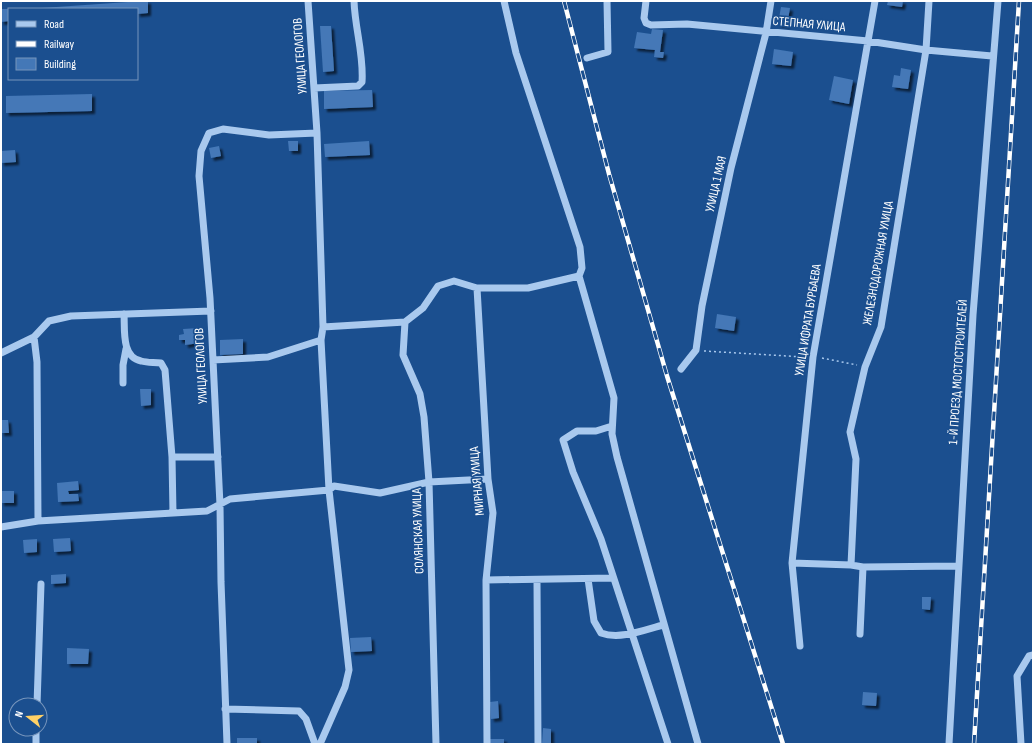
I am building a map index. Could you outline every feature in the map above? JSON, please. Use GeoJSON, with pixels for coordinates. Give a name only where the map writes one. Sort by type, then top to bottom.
{"type":"FeatureCollection","features":[{"type":"Feature","properties":{"kind":"street","name":"УЛИЦА ГЕОЛОГОВ"},"geometry":{"type":"LineString","coordinates":[[308,1],[317,133],[323,327],[321,340],[329,490],[349,670],[345,688],[320,744]]}},
{"type":"Feature","properties":{"kind":"street"},"geometry":{"type":"LineString","coordinates":[[314,88],[358,86],[362,82],[363,66],[355,22],[354,1]]}},
{"type":"Feature","properties":{"kind":"street"},"geometry":{"type":"LineString","coordinates":[[504,1],[516,53],[580,248],[582,268],[579,276],[614,398],[612,426],[617,457],[663,625],[698,744]]}},
{"type":"Feature","properties":{"kind":"street"},"geometry":{"type":"LineString","coordinates":[[587,58],[608,52],[607,1]]}},
{"type":"Feature","properties":{"kind":"street","name":"СТЕПНАЯ УЛИЦА"},"geometry":{"type":"LineString","coordinates":[[646,1],[644,18],[646,23],[651,25],[687,24],[766,33],[868,41],[926,50],[992,56]]}},
{"type":"Feature","properties":{"kind":"street","name":"УЛИЦА 1 МАЯ"},"geometry":{"type":"LineString","coordinates":[[696,350],[702,306],[732,168],[766,33],[771,1]]}},
{"type":"Feature","properties":{"kind":"street","name":"УЛИЦА ИФРАТА БУРБАЕВА"},"geometry":{"type":"LineString","coordinates":[[800,646],[792,563],[813,357],[875,1]]}},
{"type":"Feature","properties":{"kind":"street","name":"ЖЕЛЕЗНОДОРОЖНАЯ УЛИЦА"},"geometry":{"type":"LineString","coordinates":[[851,565],[856,459],[850,432],[865,367],[881,327],[926,50],[929,1]]}},
{"type":"Feature","properties":{"kind":"street","name":"1-Й ПРОЕЗД МОСТОСТРОИТЕЛЕЙ"},"geometry":{"type":"LineString","coordinates":[[949,744],[973,315],[985,186],[992,56],[998,1]]}},
{"type":"Feature","properties":{"kind":"street","name":"УЛИЦА ГЕОЛОГОВ"},"geometry":{"type":"LineString","coordinates":[[226,744],[218,457],[210,311],[199,176],[201,151],[209,133],[222,129],[269,135],[317,133]]}},
{"type":"Feature","properties":{"kind":"street"},"geometry":{"type":"LineString","coordinates":[[323,327],[405,322],[423,308],[434,291],[443,284],[454,281],[477,288],[528,288],[579,276]]}},
{"type":"Feature","properties":{"kind":"street","name":"МИРНАЯ УЛИЦА"},"geometry":{"type":"LineString","coordinates":[[477,288],[488,479],[493,513],[486,580],[487,744]]}},
{"type":"Feature","properties":{"kind":"street"},"geometry":{"type":"LineString","coordinates":[[1,353],[34,337],[49,321],[71,316],[210,311]]}},
{"type":"Feature","properties":{"kind":"street"},"geometry":{"type":"LineString","coordinates":[[123,383],[122,365],[126,349],[124,314]]}},
{"type":"Feature","properties":{"kind":"street","name":"СОЛЯНСКАЯ УЛИЦА"},"geometry":{"type":"LineString","coordinates":[[405,322],[403,355],[420,394],[424,417],[429,482],[436,744]]}},
{"type":"Feature","properties":{"kind":"street"},"geometry":{"type":"LineString","coordinates":[[34,337],[37,362],[38,521]]}},
{"type":"Feature","properties":{"kind":"street"},"geometry":{"type":"LineString","coordinates":[[213,360],[268,356],[321,340]]}},
{"type":"Feature","properties":{"kind":"street"},"geometry":{"type":"LineString","coordinates":[[126,349],[133,357],[141,361],[161,363],[165,370],[172,457],[173,513]]}},
{"type":"Feature","properties":{"kind":"street"},"geometry":{"type":"LineString","coordinates":[[681,369],[696,350]]}},
{"type":"Feature","properties":{"kind":"street"},"geometry":{"type":"LineString","coordinates":[[612,426],[596,431],[577,431],[563,440],[573,472],[601,539],[668,744]]}},
{"type":"Feature","properties":{"kind":"street"},"geometry":{"type":"LineString","coordinates":[[172,457],[218,457]]}},
{"type":"Feature","properties":{"kind":"street"},"geometry":{"type":"LineString","coordinates":[[1,527],[38,521],[207,511],[230,499],[329,490],[334,486],[380,492],[429,482],[488,479]]}},
{"type":"Feature","properties":{"kind":"street"},"geometry":{"type":"LineString","coordinates":[[792,563],[851,565],[864,567],[959,566]]}},
{"type":"Feature","properties":{"kind":"street"},"geometry":{"type":"LineString","coordinates":[[860,634],[864,567]]}},
{"type":"Feature","properties":{"kind":"street"},"geometry":{"type":"LineString","coordinates":[[486,580],[537,581],[613,578]]}},
{"type":"Feature","properties":{"kind":"street"},"geometry":{"type":"LineString","coordinates":[[588,579],[594,621],[601,633],[610,636],[663,625]]}},
{"type":"Feature","properties":{"kind":"street"},"geometry":{"type":"LineString","coordinates":[[537,581],[538,744]]}},
{"type":"Feature","properties":{"kind":"street"},"geometry":{"type":"LineString","coordinates":[[37,697],[41,584]]}},
{"type":"Feature","properties":{"kind":"street"},"geometry":{"type":"LineString","coordinates":[[1021,744],[1017,676],[1028,656],[1033,655]]}},
{"type":"Feature","properties":{"kind":"street"},"geometry":{"type":"LineString","coordinates":[[225,709],[299,711],[306,718],[315,744]]}},
{"type":"Feature","properties":{"kind":"path"},"geometry":{"type":"LineString","coordinates":[[696,350],[813,357],[830,359],[865,367]]}},
{"type":"Feature","properties":{"kind":"building"},"geometry":{"type":"Polygon","coordinates":[[[148,1],[148,13],[138,14],[138,8],[42,8],[148,1]]]}},
{"type":"Feature","properties":{"kind":"building"},"geometry":{"type":"Polygon","coordinates":[[[888,1],[903,1],[902,7],[887,5],[888,1]]]}},
{"type":"Feature","properties":{"kind":"building"},"geometry":{"type":"Polygon","coordinates":[[[781,7],[790,8],[787,25],[778,24],[781,7]]]}},
{"type":"Feature","properties":{"kind":"building"},"geometry":{"type":"Polygon","coordinates":[[[1,9],[8,9],[8,21],[1,22],[1,9]]]}},
{"type":"Feature","properties":{"kind":"building"},"geometry":{"type":"Polygon","coordinates":[[[320,26],[331,26],[334,71],[323,72],[320,26]]]}},
{"type":"Feature","properties":{"kind":"building"},"geometry":{"type":"Polygon","coordinates":[[[652,29],[663,30],[660,52],[664,52],[663,58],[654,57],[655,50],[634,48],[637,32],[651,34],[652,29]]]}},
{"type":"Feature","properties":{"kind":"building"},"geometry":{"type":"Polygon","coordinates":[[[774,49],[793,52],[791,66],[772,64],[774,49]]]}},
{"type":"Feature","properties":{"kind":"building"},"geometry":{"type":"Polygon","coordinates":[[[901,68],[911,70],[908,89],[892,87],[894,75],[900,76],[901,68]]]}},
{"type":"Feature","properties":{"kind":"building"},"geometry":{"type":"Polygon","coordinates":[[[834,76],[853,80],[849,104],[829,100],[834,76]]]}},
{"type":"Feature","properties":{"kind":"building"},"geometry":{"type":"Polygon","coordinates":[[[372,90],[373,107],[324,109],[324,91],[372,90]]]}},
{"type":"Feature","properties":{"kind":"building"},"geometry":{"type":"Polygon","coordinates":[[[92,94],[92,111],[6,113],[6,96],[92,94]]]}},
{"type":"Feature","properties":{"kind":"building"},"geometry":{"type":"Polygon","coordinates":[[[288,141],[298,141],[298,151],[289,151],[288,141]]]}},
{"type":"Feature","properties":{"kind":"building"},"geometry":{"type":"Polygon","coordinates":[[[369,141],[370,155],[325,157],[324,144],[369,141]]]}},
{"type":"Feature","properties":{"kind":"building"},"geometry":{"type":"Polygon","coordinates":[[[219,146],[221,156],[211,158],[209,148],[219,146]]]}},
{"type":"Feature","properties":{"kind":"building"},"geometry":{"type":"Polygon","coordinates":[[[15,150],[16,162],[1,163],[1,151],[15,150]]]}},
{"type":"Feature","properties":{"kind":"building"},"geometry":{"type":"Polygon","coordinates":[[[717,314],[736,317],[734,331],[715,328],[717,314]]]}},
{"type":"Feature","properties":{"kind":"building"},"geometry":{"type":"Polygon","coordinates":[[[199,328],[200,343],[185,345],[185,340],[179,340],[179,335],[184,334],[183,329],[199,328]]]}},
{"type":"Feature","properties":{"kind":"building"},"geometry":{"type":"Polygon","coordinates":[[[243,339],[243,354],[220,355],[220,340],[243,339]]]}},
{"type":"Feature","properties":{"kind":"building"},"geometry":{"type":"Polygon","coordinates":[[[140,389],[151,389],[151,405],[141,406],[140,389]]]}},
{"type":"Feature","properties":{"kind":"building"},"geometry":{"type":"Polygon","coordinates":[[[1,420],[8,420],[9,433],[1,433],[1,420]]]}},
{"type":"Feature","properties":{"kind":"building"},"geometry":{"type":"Polygon","coordinates":[[[78,481],[79,490],[68,491],[69,494],[78,494],[79,501],[58,502],[57,483],[78,481]]]}},
{"type":"Feature","properties":{"kind":"building"},"geometry":{"type":"Polygon","coordinates":[[[1,491],[14,491],[14,503],[1,503],[1,491]]]}},
{"type":"Feature","properties":{"kind":"building"},"geometry":{"type":"Polygon","coordinates":[[[70,538],[71,551],[54,552],[53,539],[70,538]]]}},
{"type":"Feature","properties":{"kind":"building"},"geometry":{"type":"Polygon","coordinates":[[[37,539],[37,552],[24,553],[23,540],[37,539]]]}},
{"type":"Feature","properties":{"kind":"building"},"geometry":{"type":"Polygon","coordinates":[[[66,574],[66,583],[51,584],[51,575],[66,574]]]}},
{"type":"Feature","properties":{"kind":"building"},"geometry":{"type":"Polygon","coordinates":[[[922,597],[931,597],[930,610],[922,609],[922,597]]]}},
{"type":"Feature","properties":{"kind":"building"},"geometry":{"type":"Polygon","coordinates":[[[371,637],[372,651],[351,652],[350,638],[371,637]]]}},
{"type":"Feature","properties":{"kind":"building"},"geometry":{"type":"Polygon","coordinates":[[[67,648],[89,649],[88,664],[67,664],[67,648]]]}},
{"type":"Feature","properties":{"kind":"building"},"geometry":{"type":"Polygon","coordinates":[[[863,692],[877,693],[876,706],[862,705],[863,692]]]}},
{"type":"Feature","properties":{"kind":"building"},"geometry":{"type":"Polygon","coordinates":[[[498,701],[499,718],[491,719],[490,702],[498,701]]]}},
{"type":"Feature","properties":{"kind":"building"},"geometry":{"type":"Polygon","coordinates":[[[543,728],[551,729],[551,744],[542,744],[543,728]]]}},
{"type":"Feature","properties":{"kind":"building"},"geometry":{"type":"Polygon","coordinates":[[[237,738],[257,738],[257,744],[237,744],[237,738]]]}},
{"type":"Feature","properties":{"kind":"building"},"geometry":{"type":"Polygon","coordinates":[[[490,739],[504,739],[504,744],[490,744],[490,739]]]}},
{"type":"Feature","properties":{"kind":"railway"},"geometry":{"type":"LineString","coordinates":[[564,1],[609,174],[667,376],[783,744]]}},
{"type":"Feature","properties":{"kind":"railway"},"geometry":{"type":"LineString","coordinates":[[974,744],[1019,1]]}}]}
